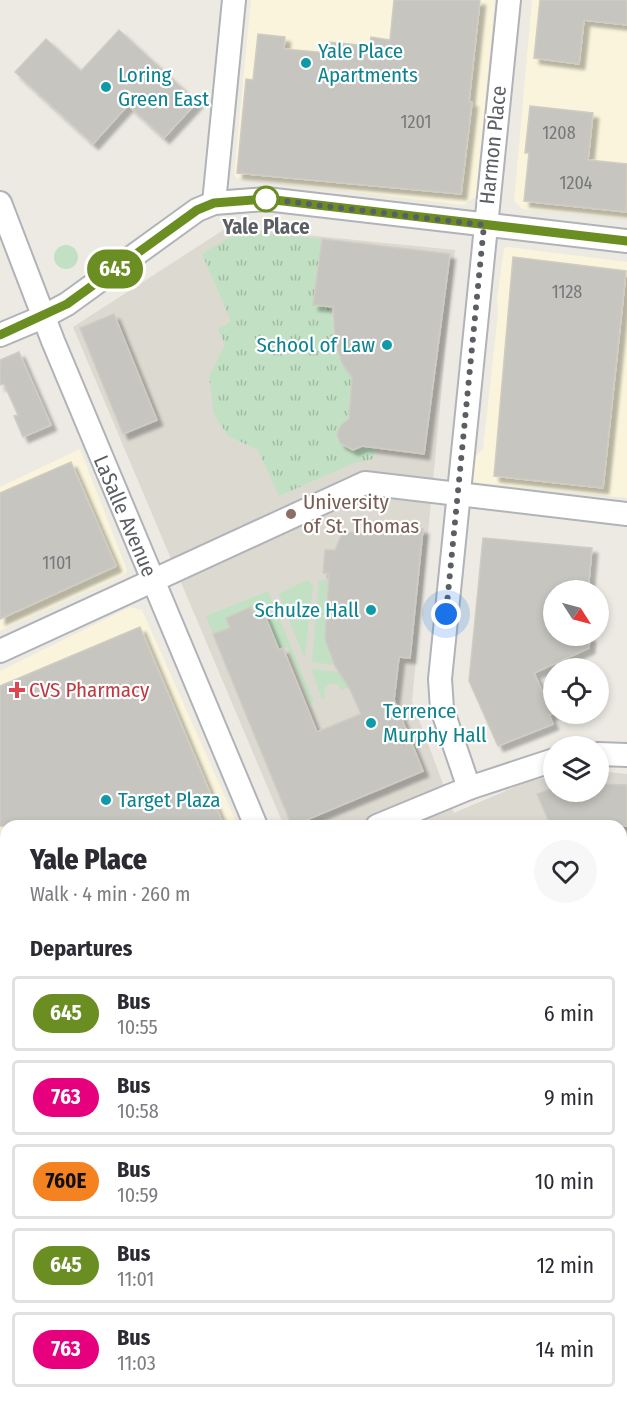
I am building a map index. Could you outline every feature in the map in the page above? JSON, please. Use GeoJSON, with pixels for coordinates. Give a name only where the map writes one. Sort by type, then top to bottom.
{"type":"FeatureCollection","features":[{"type":"Feature","properties":{"kind":"street"},"geometry":{"type":"LineString","coordinates":[[214,203],[234,0]]}},
{"type":"Feature","properties":{"kind":"street","name":"Harmon Place"},"geometry":{"type":"LineString","coordinates":[[469,788],[439,695],[456,496],[509,0]]}},
{"type":"Feature","properties":{"kind":"street"},"geometry":{"type":"LineString","coordinates":[[0,335],[43,317],[84,292],[197,210],[214,203],[266,199],[627,241]]}},
{"type":"Feature","properties":{"kind":"street","name":"LaSalle Avenue"},"geometry":{"type":"LineString","coordinates":[[0,203],[43,317],[253,820]]}},
{"type":"Feature","properties":{"kind":"street"},"geometry":{"type":"LineString","coordinates":[[0,651],[365,483],[456,496],[627,514]]}},
{"type":"Feature","properties":{"kind":"street"},"geometry":{"type":"LineString","coordinates":[[609,754],[627,755]]}},
{"type":"Feature","properties":{"kind":"street"},"geometry":{"type":"LineString","coordinates":[[392,820],[469,788],[543,764]]}},
{"type":"Feature","properties":{"kind":"shaded area"},"geometry":{"type":"Polygon","coordinates":[[[251,0],[495,0],[476,196],[464,205],[236,178],[234,174],[251,0]]]}},
{"type":"Feature","properties":{"kind":"shaded area"},"geometry":{"type":"Polygon","coordinates":[[[532,0],[627,0],[627,219],[522,209],[514,201],[532,0]]]}},
{"type":"Feature","properties":{"kind":"shaded area","name":"University of St. Thomas"},"geometry":{"type":"Polygon","coordinates":[[[228,227],[455,250],[412,701],[454,813],[531,780],[543,778],[543,802],[609,802],[609,772],[627,774],[627,820],[281,820],[73,327],[228,227]]]}},
{"type":"Feature","properties":{"kind":"shaded area"},"geometry":{"type":"Polygon","coordinates":[[[504,248],[627,262],[627,498],[472,482],[474,458],[483,449],[498,313],[497,299],[504,248]]]}},
{"type":"Feature","properties":{"kind":"shaded area"},"geometry":{"type":"Polygon","coordinates":[[[80,449],[127,570],[124,575],[0,631],[0,487],[80,449]]]}},
{"type":"Feature","properties":{"kind":"shaded area","name":"Target Plaza"},"geometry":{"type":"Polygon","coordinates":[[[130,607],[142,610],[235,820],[0,820],[0,671],[130,607]]]}},
{"type":"Feature","properties":{"kind":"green space"},"geometry":{"type":"Polygon","coordinates":[[[248,232],[322,239],[335,342],[342,363],[352,377],[348,423],[339,429],[338,439],[348,449],[362,446],[375,448],[373,459],[354,463],[279,496],[258,450],[228,436],[214,414],[209,377],[225,344],[218,329],[231,321],[202,254],[230,237],[248,232]]]}},
{"type":"Feature","properties":{"kind":"green space"},"geometry":{"type":"Polygon","coordinates":[[[66,245],[75,248],[78,257],[75,266],[66,269],[57,266],[54,257],[57,248],[66,245]]]}},
{"type":"Feature","properties":{"kind":"green space"},"geometry":{"type":"Polygon","coordinates":[[[307,580],[313,585],[305,656],[279,594],[307,580]]]}},
{"type":"Feature","properties":{"kind":"green space"},"geometry":{"type":"Polygon","coordinates":[[[319,580],[328,581],[325,639],[334,665],[312,662],[319,580]]]}},
{"type":"Feature","properties":{"kind":"green space"},"geometry":{"type":"Polygon","coordinates":[[[268,591],[314,702],[310,704],[287,647],[279,650],[263,611],[254,615],[250,608],[226,618],[230,628],[213,634],[206,616],[268,591]]]}},
{"type":"Feature","properties":{"kind":"green space"},"geometry":{"type":"Polygon","coordinates":[[[311,669],[373,676],[342,690],[337,684],[329,684],[324,689],[325,697],[322,699],[311,669]]]}},
{"type":"Feature","properties":{"kind":"building"},"geometry":{"type":"Polygon","coordinates":[[[394,0],[480,0],[469,101],[472,102],[461,194],[237,173],[246,79],[253,80],[258,34],[285,37],[284,49],[328,53],[329,42],[370,46],[371,37],[390,40],[394,0]]]}},
{"type":"Feature","properties":{"kind":"building"},"geometry":{"type":"Polygon","coordinates":[[[540,0],[627,0],[627,25],[584,20],[579,64],[534,58],[540,0]]]}},
{"type":"Feature","properties":{"kind":"building","name":"Loring Green East"},"geometry":{"type":"Polygon","coordinates":[[[119,30],[197,102],[164,138],[128,105],[93,144],[15,72],[46,39],[81,71],[119,30]]]}},
{"type":"Feature","properties":{"kind":"building"},"geometry":{"type":"Polygon","coordinates":[[[530,106],[593,113],[588,160],[627,164],[626,212],[524,201],[529,153],[525,153],[530,106]]]}},
{"type":"Feature","properties":{"kind":"building","name":"School of Law"},"geometry":{"type":"Polygon","coordinates":[[[322,239],[450,254],[424,454],[362,446],[353,450],[340,443],[337,434],[341,425],[349,419],[352,377],[342,363],[335,342],[333,307],[313,305],[322,239]]]}},
{"type":"Feature","properties":{"kind":"building"},"geometry":{"type":"Polygon","coordinates":[[[513,257],[626,271],[603,488],[494,476],[513,257]]]}},
{"type":"Feature","properties":{"kind":"building"},"geometry":{"type":"Polygon","coordinates":[[[114,314],[157,420],[123,434],[80,328],[114,314]]]}},
{"type":"Feature","properties":{"kind":"building"},"geometry":{"type":"Polygon","coordinates":[[[19,352],[51,425],[23,437],[14,416],[18,415],[4,384],[0,385],[0,360],[19,352]]]}},
{"type":"Feature","properties":{"kind":"building"},"geometry":{"type":"Polygon","coordinates":[[[71,462],[116,566],[0,619],[0,493],[71,462]]]}},
{"type":"Feature","properties":{"kind":"building"},"geometry":{"type":"Polygon","coordinates":[[[367,524],[423,529],[410,658],[399,657],[394,700],[423,771],[306,820],[290,820],[213,634],[230,628],[226,618],[251,607],[254,615],[263,611],[279,650],[283,648],[317,732],[361,714],[349,687],[335,666],[325,639],[329,574],[323,573],[325,550],[335,550],[341,536],[348,532],[367,533],[367,524]]]}},
{"type":"Feature","properties":{"kind":"building"},"geometry":{"type":"Polygon","coordinates":[[[483,538],[592,548],[589,580],[543,580],[543,646],[589,646],[567,658],[543,658],[543,669],[534,673],[543,694],[543,724],[553,724],[498,746],[469,681],[483,538]]]}},
{"type":"Feature","properties":{"kind":"building","name":"Target Plaza"},"geometry":{"type":"Polygon","coordinates":[[[140,627],[221,820],[0,820],[0,686],[140,627]]]}},
{"type":"Feature","properties":{"kind":"building"},"geometry":{"type":"Polygon","coordinates":[[[609,784],[627,785],[627,820],[548,820],[537,794],[543,792],[543,802],[609,802],[609,784]]]}},
{"type":"Feature","properties":{"kind":"bus line","name":"645"},"geometry":{"type":"LineString","coordinates":[[0,335],[67,304],[197,210],[214,203],[266,199],[627,241]]}},
{"type":"Feature","properties":{"kind":"place","name":"Yale Place Apartments"},"geometry":{"type":"Point","coordinates":[306,63]}},
{"type":"Feature","properties":{"kind":"place","name":"Loring Green East"},"geometry":{"type":"Point","coordinates":[106,87]}},
{"type":"Feature","properties":{"kind":"place","name":"Yale Place"},"geometry":{"type":"Point","coordinates":[266,199]}},
{"type":"Feature","properties":{"kind":"place","name":"School of Law"},"geometry":{"type":"Point","coordinates":[387,345]}},
{"type":"Feature","properties":{"kind":"place","name":"University of St. Thomas"},"geometry":{"type":"Point","coordinates":[291,514]}},
{"type":"Feature","properties":{"kind":"place","name":"Schulze Hall"},"geometry":{"type":"Point","coordinates":[371,610]}},
{"type":"Feature","properties":{"kind":"place","name":"CVS Pharmacy"},"geometry":{"type":"Point","coordinates":[17,690]}},
{"type":"Feature","properties":{"kind":"place","name":"Terrence Murphy Hall"},"geometry":{"type":"Point","coordinates":[371,723]}},
{"type":"Feature","properties":{"kind":"place","name":"Target Plaza"},"geometry":{"type":"Point","coordinates":[106,800]}},
{"type":"Feature","properties":{"kind":"route"},"geometry":{"type":"LineString","coordinates":[[266,199],[484,225],[446,614]]}}]}
